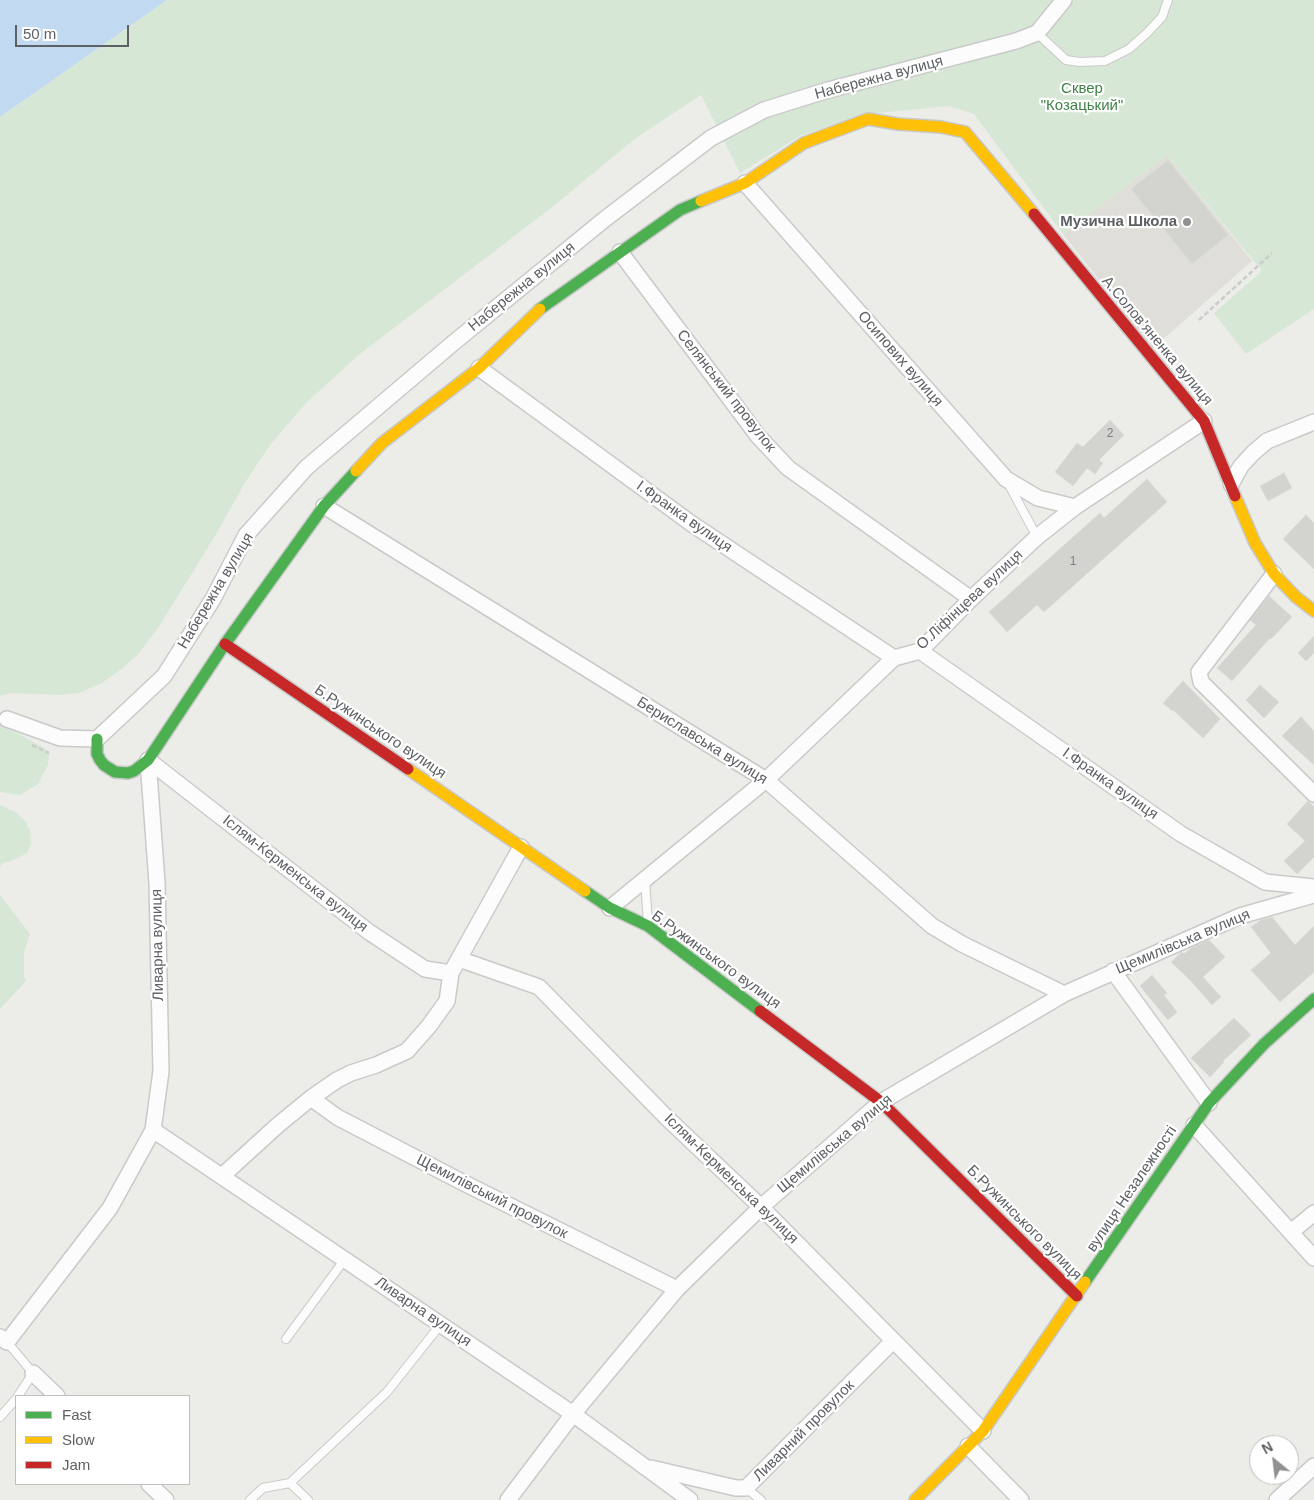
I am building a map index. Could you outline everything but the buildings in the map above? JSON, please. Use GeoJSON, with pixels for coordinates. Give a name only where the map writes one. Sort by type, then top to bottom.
{"type":"FeatureCollection","features":[{"type":"Feature","properties":{"kind":"street"},"geometry":{"type":"LineString","coordinates":[[1037,33],[1064,0]]}},
{"type":"Feature","properties":{"kind":"street","name":"Набережна вулиця"},"geometry":{"type":"LineString","coordinates":[[97,739],[164,676],[213,599],[246,535],[307,467],[452,344],[590,232],[711,138],[764,110],[828,90],[1016,41],[1037,33]]}},
{"type":"Feature","properties":{"kind":"street","name":"А.Солов’яненка вулиця"},"geometry":{"type":"LineString","coordinates":[[745,182],[804,143],[868,119],[898,124],[941,127],[965,132],[1204,421],[1255,544],[1274,574],[1296,597],[1314,611]]}},
{"type":"Feature","properties":{"kind":"street"},"geometry":{"type":"LineString","coordinates":[[7,719],[60,738],[97,739],[97,754],[104,765],[115,772],[128,773],[134,771],[148,760],[224,644],[324,506],[382,443],[479,368],[540,309],[680,210],[745,182]]}},
{"type":"Feature","properties":{"kind":"street","name":"Осипових вулиця"},"geometry":{"type":"LineString","coordinates":[[745,182],[1006,479],[1038,498],[1075,507]]}},
{"type":"Feature","properties":{"kind":"street","name":"Селянський провулок"},"geometry":{"type":"LineString","coordinates":[[620,252],[758,436],[788,468],[971,599]]}},
{"type":"Feature","properties":{"kind":"street","name":"І.Франка вулиця"},"geometry":{"type":"LineString","coordinates":[[479,368],[692,524],[894,658]]}},
{"type":"Feature","properties":{"kind":"street","name":"О.Ліфінцева вулиця"},"geometry":{"type":"LineString","coordinates":[[610,908],[766,780],[894,658],[920,651],[971,599],[1037,537],[1075,507],[1204,421]]}},
{"type":"Feature","properties":{"kind":"street"},"geometry":{"type":"LineString","coordinates":[[1231,484],[1241,466],[1267,441],[1314,422]]}},
{"type":"Feature","properties":{"kind":"street","name":"Бериславська вулиця"},"geometry":{"type":"LineString","coordinates":[[324,506],[766,780],[932,926],[962,944],[1064,994]]}},
{"type":"Feature","properties":{"kind":"street"},"geometry":{"type":"LineString","coordinates":[[1274,574],[1199,672],[1201,682],[1314,794]]}},
{"type":"Feature","properties":{"kind":"street","name":"Б.Ружинського вулиця"},"geometry":{"type":"LineString","coordinates":[[224,644],[610,908],[648,926],[880,1102],[1077,1296]]}},
{"type":"Feature","properties":{"kind":"street","name":"І.Франка вулиця"},"geometry":{"type":"LineString","coordinates":[[920,651],[1181,834],[1265,882],[1314,887]]}},
{"type":"Feature","properties":{"kind":"street","name":"Іслям-Керменська вулиця"},"geometry":{"type":"LineString","coordinates":[[148,760],[369,932],[425,969],[451,973]]}},
{"type":"Feature","properties":{"kind":"street","name":"Ливарна вулиця"},"geometry":{"type":"LineString","coordinates":[[4,1340],[110,1208],[153,1130],[161,1071],[157,883],[148,760]]}},
{"type":"Feature","properties":{"kind":"street"},"geometry":{"type":"LineString","coordinates":[[222,1176],[311,1098],[344,1076],[376,1065],[406,1051],[429,1026],[447,1001],[451,973],[521,847]]}},
{"type":"Feature","properties":{"kind":"street","name":"Щемилівська вулиця"},"geometry":{"type":"LineString","coordinates":[[508,1500],[573,1414],[677,1289],[761,1207],[880,1102],[1064,994],[1240,916],[1314,895]]}},
{"type":"Feature","properties":{"kind":"street","name":"Іслям-Керменська вулиця"},"geometry":{"type":"LineString","coordinates":[[459,958],[539,987],[667,1118],[761,1207],[983,1431]]}},
{"type":"Feature","properties":{"kind":"street"},"geometry":{"type":"LineString","coordinates":[[1113,971],[1209,1104]]}},
{"type":"Feature","properties":{"kind":"street","name":"вулиця Незалежності"},"geometry":{"type":"LineString","coordinates":[[914,1500],[983,1431],[1209,1104],[1264,1044],[1314,999]]}},
{"type":"Feature","properties":{"kind":"street","name":"Щемилівський провулок"},"geometry":{"type":"LineString","coordinates":[[311,1098],[337,1117],[354,1126],[677,1289]]}},
{"type":"Feature","properties":{"kind":"street"},"geometry":{"type":"LineString","coordinates":[[1194,1125],[1314,1258]]}},
{"type":"Feature","properties":{"kind":"street","name":"Ливарна вулиця"},"geometry":{"type":"LineString","coordinates":[[153,1130],[573,1414],[690,1500]]}},
{"type":"Feature","properties":{"kind":"street"},"geometry":{"type":"LineString","coordinates":[[1291,1232],[1314,1213]]}},
{"type":"Feature","properties":{"kind":"street","name":"Ливарний провулок"},"geometry":{"type":"LineString","coordinates":[[644,1466],[736,1488],[746,1488],[759,1478],[893,1341]]}},
{"type":"Feature","properties":{"kind":"street"},"geometry":{"type":"LineString","coordinates":[[33,1373],[56,1395]]}},
{"type":"Feature","properties":{"kind":"street"},"geometry":{"type":"LineString","coordinates":[[968,1446],[1021,1500]]}},
{"type":"Feature","properties":{"kind":"street"},"geometry":{"type":"LineString","coordinates":[[1277,1500],[1314,1466]]}},
{"type":"Feature","properties":{"kind":"street"},"geometry":{"type":"LineString","coordinates":[[150,1485],[166,1500]]}},
{"type":"Feature","properties":{"kind":"lane"},"geometry":{"type":"LineString","coordinates":[[1037,33],[1066,60],[1080,62],[1105,61],[1129,48],[1147,33],[1162,17],[1168,0]]}},
{"type":"Feature","properties":{"kind":"lane"},"geometry":{"type":"LineString","coordinates":[[1006,479],[1037,537]]}},
{"type":"Feature","properties":{"kind":"lane"},"geometry":{"type":"LineString","coordinates":[[645,880],[648,926]]}},
{"type":"Feature","properties":{"kind":"lane"},"geometry":{"type":"LineString","coordinates":[[286,1339],[345,1259]]}},
{"type":"Feature","properties":{"kind":"lane"},"geometry":{"type":"LineString","coordinates":[[250,1500],[263,1488],[290,1483],[387,1392],[441,1324]]}},
{"type":"Feature","properties":{"kind":"lane"},"geometry":{"type":"LineString","coordinates":[[4,1340],[33,1373],[19,1395]]}},
{"type":"Feature","properties":{"kind":"lane"},"geometry":{"type":"LineString","coordinates":[[0,1417],[15,1400]]}},
{"type":"Feature","properties":{"kind":"lane"},"geometry":{"type":"LineString","coordinates":[[290,1483],[308,1500]]}},
{"type":"Feature","properties":{"kind":"lane"},"geometry":{"type":"LineString","coordinates":[[746,1488],[761,1500]]}},
{"type":"Feature","properties":{"kind":"path"},"geometry":{"type":"LineString","coordinates":[[1200,320],[1272,253]]}},
{"type":"Feature","properties":{"kind":"shaded area"},"geometry":{"type":"Polygon","coordinates":[[[1167,155],[1252,261],[1153,348],[1063,234],[1167,155]]]}},
{"type":"Feature","properties":{"kind":"green space","name":"Сквер \"Козацький\""},"geometry":{"type":"Polygon","coordinates":[[[167,0],[1314,0],[1314,309],[1246,354],[1214,313],[1262,271],[1167,155],[1063,234],[974,114],[948,106],[859,115],[800,136],[740,173],[701,95],[636,138],[551,208],[360,354],[307,402],[270,445],[246,481],[215,536],[158,628],[139,653],[123,668],[102,683],[79,693],[61,695],[11,693],[0,696],[0,117],[167,0]]]}},
{"type":"Feature","properties":{"kind":"green space"},"geometry":{"type":"Polygon","coordinates":[[[0,720],[6,727],[44,748],[49,753],[48,765],[38,784],[20,795],[0,792],[0,720]]]}},
{"type":"Feature","properties":{"kind":"green space"},"geometry":{"type":"Polygon","coordinates":[[[0,805],[17,813],[26,822],[30,831],[31,844],[27,853],[0,866],[0,805]]]}},
{"type":"Feature","properties":{"kind":"green space"},"geometry":{"type":"Polygon","coordinates":[[[0,895],[30,934],[24,952],[24,978],[27,980],[0,1009],[0,895]]]}},
{"type":"Feature","properties":{"kind":"water"},"geometry":{"type":"Polygon","coordinates":[[[0,0],[167,0],[0,117],[0,0]]]}},
{"type":"Feature","properties":{"kind":"traffic: fast"},"geometry":{"type":"LineString","coordinates":[[540,309],[680,210],[701,201]]}},
{"type":"Feature","properties":{"kind":"traffic: fast"},"geometry":{"type":"LineString","coordinates":[[97,739],[97,754],[100,760],[115,772],[128,773],[134,771],[148,760],[225,644],[324,506],[356,471]]}},
{"type":"Feature","properties":{"kind":"traffic: fast"},"geometry":{"type":"LineString","coordinates":[[585,891],[610,908],[648,926],[760,1011]]}},
{"type":"Feature","properties":{"kind":"traffic: fast"},"geometry":{"type":"LineString","coordinates":[[1085,1282],[1209,1103],[1264,1044],[1314,999]]}},
{"type":"Feature","properties":{"kind":"traffic: slow"},"geometry":{"type":"LineString","coordinates":[[701,201],[745,183],[804,143],[868,119],[898,124],[941,127],[965,132],[1034,214]]}},
{"type":"Feature","properties":{"kind":"traffic: slow"},"geometry":{"type":"LineString","coordinates":[[356,471],[382,443],[479,368],[540,309]]}},
{"type":"Feature","properties":{"kind":"traffic: slow"},"geometry":{"type":"LineString","coordinates":[[1235,496],[1255,543],[1274,574],[1296,597],[1314,611]]}},
{"type":"Feature","properties":{"kind":"traffic: slow"},"geometry":{"type":"LineString","coordinates":[[408,769],[585,891]]}},
{"type":"Feature","properties":{"kind":"traffic: slow"},"geometry":{"type":"LineString","coordinates":[[915,1500],[983,1431],[1085,1282]]}},
{"type":"Feature","properties":{"kind":"traffic: jam"},"geometry":{"type":"LineString","coordinates":[[1034,214],[1204,421],[1235,496]]}},
{"type":"Feature","properties":{"kind":"traffic: jam"},"geometry":{"type":"LineString","coordinates":[[225,644],[408,769]]}},
{"type":"Feature","properties":{"kind":"traffic: jam"},"geometry":{"type":"LineString","coordinates":[[760,1011],[881,1102],[1077,1296]]}},
{"type":"Feature","properties":{"kind":"place","name":"Музична Школа"},"geometry":{"type":"Point","coordinates":[1187,222]}}]}
